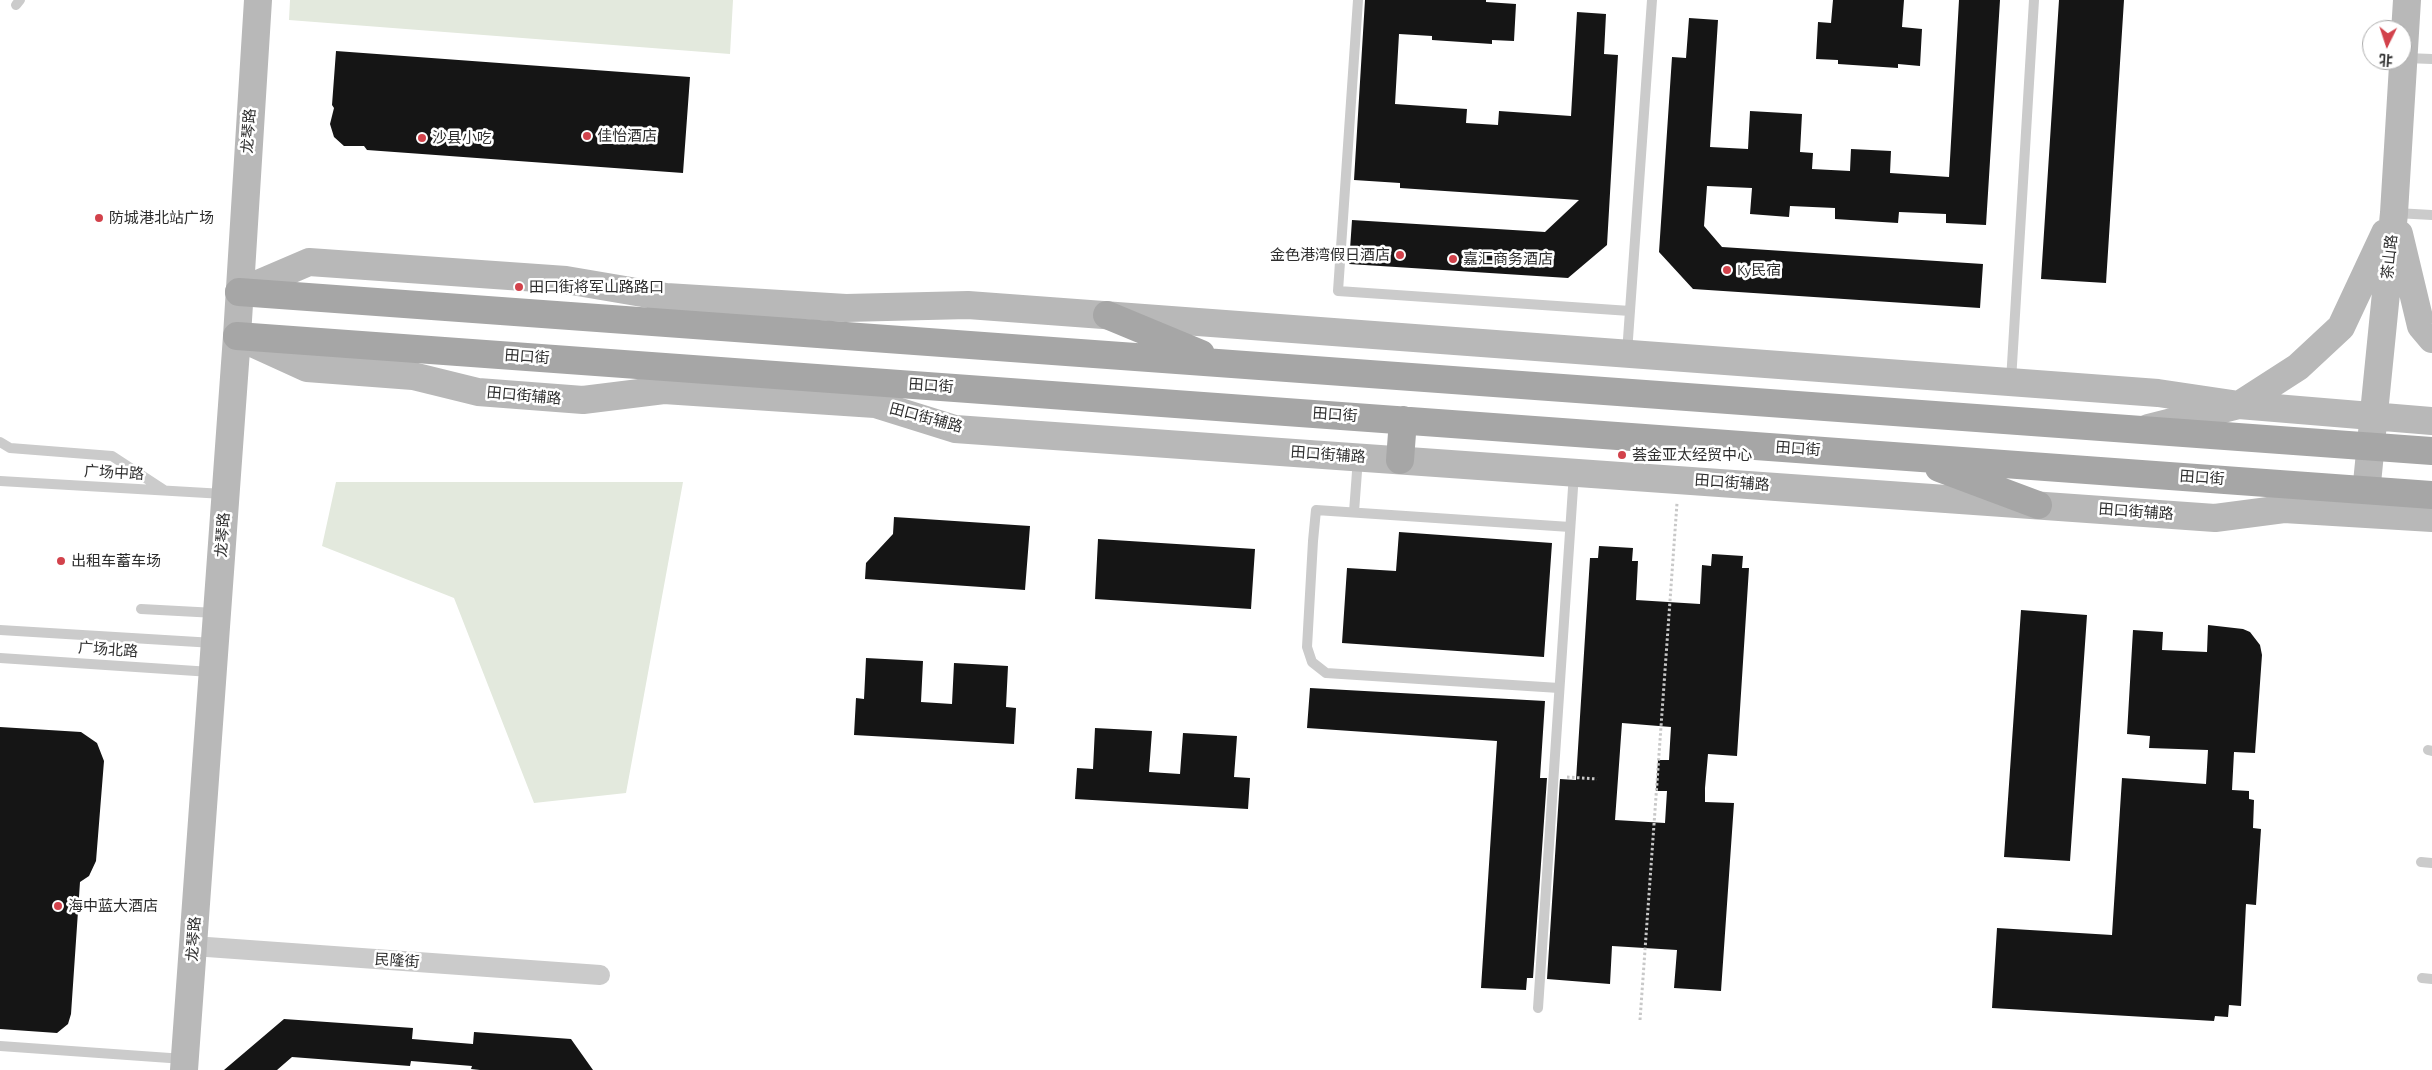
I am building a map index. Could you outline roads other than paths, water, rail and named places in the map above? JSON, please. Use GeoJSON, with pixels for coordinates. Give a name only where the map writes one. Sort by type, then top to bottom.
{"type":"FeatureCollection","features":[{"type":"Feature","properties":{"kind":"main road"},"geometry":{"type":"LineString","coordinates":[[240,292],[2432,451]]}},
{"type":"Feature","properties":{"kind":"main road"},"geometry":{"type":"LineString","coordinates":[[1107,316],[1223,363]]}},
{"type":"Feature","properties":{"kind":"main road","name":"田口街"},"geometry":{"type":"LineString","coordinates":[[237,336],[1910,457],[2365,502],[2432,494]]}},
{"type":"Feature","properties":{"kind":"main road"},"geometry":{"type":"LineString","coordinates":[[1400,460],[1403,420]]}},
{"type":"Feature","properties":{"kind":"main road"},"geometry":{"type":"LineString","coordinates":[[1910,457],[2038,505]]}},
{"type":"Feature","properties":{"kind":"street","name":"龙琴路"},"geometry":{"type":"LineString","coordinates":[[185,1065],[237,336],[258,0]]}},
{"type":"Feature","properties":{"kind":"street","name":"茶山路"},"geometry":{"type":"LineString","coordinates":[[2406,20],[2407,0]]}},
{"type":"Feature","properties":{"kind":"street","name":"茶山路"},"geometry":{"type":"LineString","coordinates":[[2365,502],[2394,213],[2403,70]]}},
{"type":"Feature","properties":{"kind":"street"},"geometry":{"type":"LineString","coordinates":[[2394,213],[2421,326],[2432,339]]}},
{"type":"Feature","properties":{"kind":"street"},"geometry":{"type":"LineString","coordinates":[[2142,430],[2239,405],[2298,367],[2341,327],[2394,213]]}},
{"type":"Feature","properties":{"kind":"street"},"geometry":{"type":"LineString","coordinates":[[240,292],[308,262],[566,280],[666,297],[846,308],[968,305],[2158,393],[2239,405],[2432,421]]}},
{"type":"Feature","properties":{"kind":"street","name":"田口街辅路"},"geometry":{"type":"LineString","coordinates":[[237,336],[307,368],[413,376],[478,392],[583,400],[664,390],[875,404],[955,428],[2215,518],[2284,509],[2365,502],[2432,518]]}},
{"type":"Feature","properties":{"kind":"street","name":"民隆街"},"geometry":{"type":"LineString","coordinates":[[193,946],[600,976]]}},
{"type":"Feature","properties":{"kind":"lane"},"geometry":{"type":"LineString","coordinates":[[1358,0],[1338,291],[1630,311]]}},
{"type":"Feature","properties":{"kind":"lane"},"geometry":{"type":"LineString","coordinates":[[1627,354],[1652,0]]}},
{"type":"Feature","properties":{"kind":"lane"},"geometry":{"type":"LineString","coordinates":[[2011,382],[2034,0]]}},
{"type":"Feature","properties":{"kind":"lane"},"geometry":{"type":"LineString","coordinates":[[2412,58],[2432,59]]}},
{"type":"Feature","properties":{"kind":"lane"},"geometry":{"type":"LineString","coordinates":[[2394,213],[2432,214]]}},
{"type":"Feature","properties":{"kind":"lane"},"geometry":{"type":"LineString","coordinates":[[0,442],[10,448],[112,456],[165,491]]}},
{"type":"Feature","properties":{"kind":"lane"},"geometry":{"type":"LineString","coordinates":[[1354,512],[1358,457]]}},
{"type":"Feature","properties":{"kind":"lane"},"geometry":{"type":"LineString","coordinates":[[1538,1008],[1574,472]]}},
{"type":"Feature","properties":{"kind":"lane","name":"广场中路"},"geometry":{"type":"LineString","coordinates":[[0,481],[226,494]]}},
{"type":"Feature","properties":{"kind":"lane"},"geometry":{"type":"LineString","coordinates":[[1559,688],[1326,673],[1312,662],[1307,647],[1316,510],[1570,527]]}},
{"type":"Feature","properties":{"kind":"lane"},"geometry":{"type":"LineString","coordinates":[[141,609],[217,613]]}},
{"type":"Feature","properties":{"kind":"lane"},"geometry":{"type":"LineString","coordinates":[[0,630],[215,643]]}},
{"type":"Feature","properties":{"kind":"lane","name":"广场北路"},"geometry":{"type":"LineString","coordinates":[[0,658],[213,672]]}},
{"type":"Feature","properties":{"kind":"lane"},"geometry":{"type":"LineString","coordinates":[[2421,862],[2432,863]]}},
{"type":"Feature","properties":{"kind":"lane"},"geometry":{"type":"LineString","coordinates":[[0,1046],[185,1065]]}},
{"type":"Feature","properties":{"kind":"place","name":"佳怡酒店"},"geometry":{"type":"Point","coordinates":[587,136]}},
{"type":"Feature","properties":{"kind":"place","name":"沙县小吃"},"geometry":{"type":"Point","coordinates":[422,138]}},
{"type":"Feature","properties":{"kind":"place","name":"防城港北站广场"},"geometry":{"type":"Point","coordinates":[99,218]}},
{"type":"Feature","properties":{"kind":"place","name":"金色港湾假日酒店"},"geometry":{"type":"Point","coordinates":[1400,255]}},
{"type":"Feature","properties":{"kind":"place","name":"嘉汇商务酒店"},"geometry":{"type":"Point","coordinates":[1453,259]}},
{"type":"Feature","properties":{"kind":"place","name":"Ky民宿"},"geometry":{"type":"Point","coordinates":[1727,270]}},
{"type":"Feature","properties":{"kind":"place","name":"田口街将军山路路口"},"geometry":{"type":"Point","coordinates":[519,287]}},
{"type":"Feature","properties":{"kind":"place","name":"荟金亚太经贸中心"},"geometry":{"type":"Point","coordinates":[1622,455]}},
{"type":"Feature","properties":{"kind":"place","name":"出租车蓄车场"},"geometry":{"type":"Point","coordinates":[61,561]}},
{"type":"Feature","properties":{"kind":"place","name":"海中蓝大酒店"},"geometry":{"type":"Point","coordinates":[58,906]}}]}
